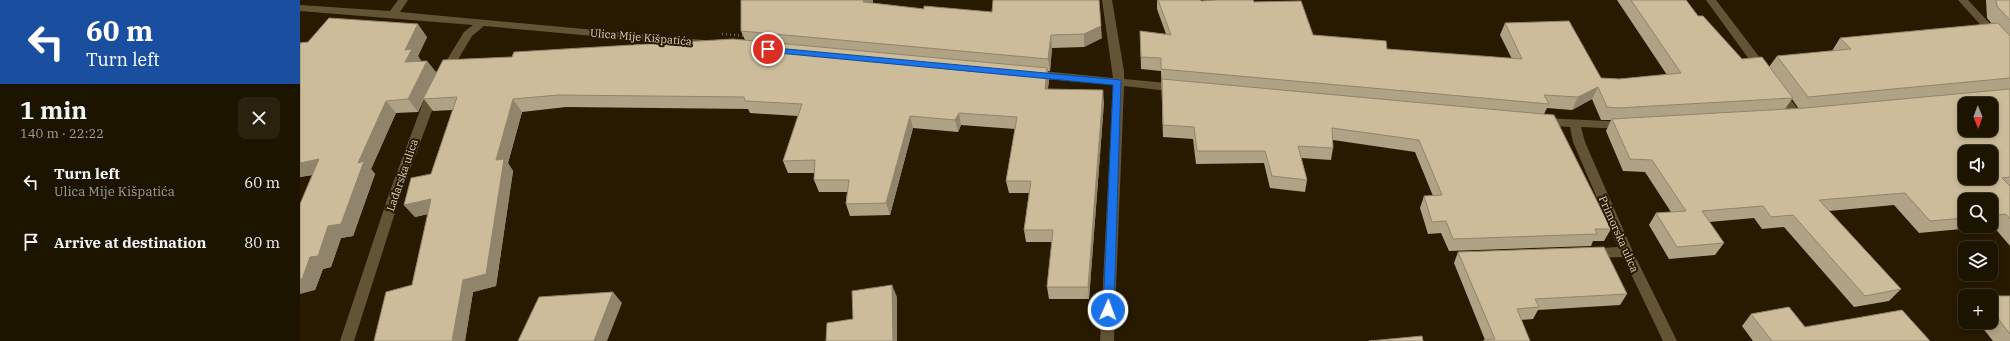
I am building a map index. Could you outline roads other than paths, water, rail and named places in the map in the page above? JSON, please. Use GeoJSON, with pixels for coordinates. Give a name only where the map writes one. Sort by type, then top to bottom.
{"type":"FeatureCollection","features":[{"type":"Feature","properties":{"kind":"street"},"geometry":{"type":"LineString","coordinates":[[393,14],[403,0]]}},
{"type":"Feature","properties":{"kind":"street"},"geometry":{"type":"LineString","coordinates":[[1107,0],[1119,71],[1107,341]]}},
{"type":"Feature","properties":{"kind":"street"},"geometry":{"type":"LineString","coordinates":[[1711,0],[1772,82],[1800,114],[1781,116]]}},
{"type":"Feature","properties":{"kind":"street"},"geometry":{"type":"LineString","coordinates":[[1963,0],[2010,51]]}},
{"type":"Feature","properties":{"kind":"street","name":"Ulica Mije Kišpatića"},"geometry":{"type":"LineString","coordinates":[[300,8],[393,14],[712,44]]}},
{"type":"Feature","properties":{"kind":"street","name":"Lađarska ulica"},"geometry":{"type":"LineString","coordinates":[[347,341],[395,194],[432,93],[468,34],[482,22]]}},
{"type":"Feature","properties":{"kind":"street"},"geometry":{"type":"LineString","coordinates":[[1022,73],[1188,89]]}},
{"type":"Feature","properties":{"kind":"street"},"geometry":{"type":"LineString","coordinates":[[1535,122],[1612,126],[1635,125]]}},
{"type":"Feature","properties":{"kind":"street","name":"Primorska ulica"},"geometry":{"type":"LineString","coordinates":[[1575,124],[1579,142],[1627,252],[1670,341]]}},
{"type":"Feature","properties":{"kind":"street"},"geometry":{"type":"LineString","coordinates":[[1579,254],[1627,252]]}}]}
